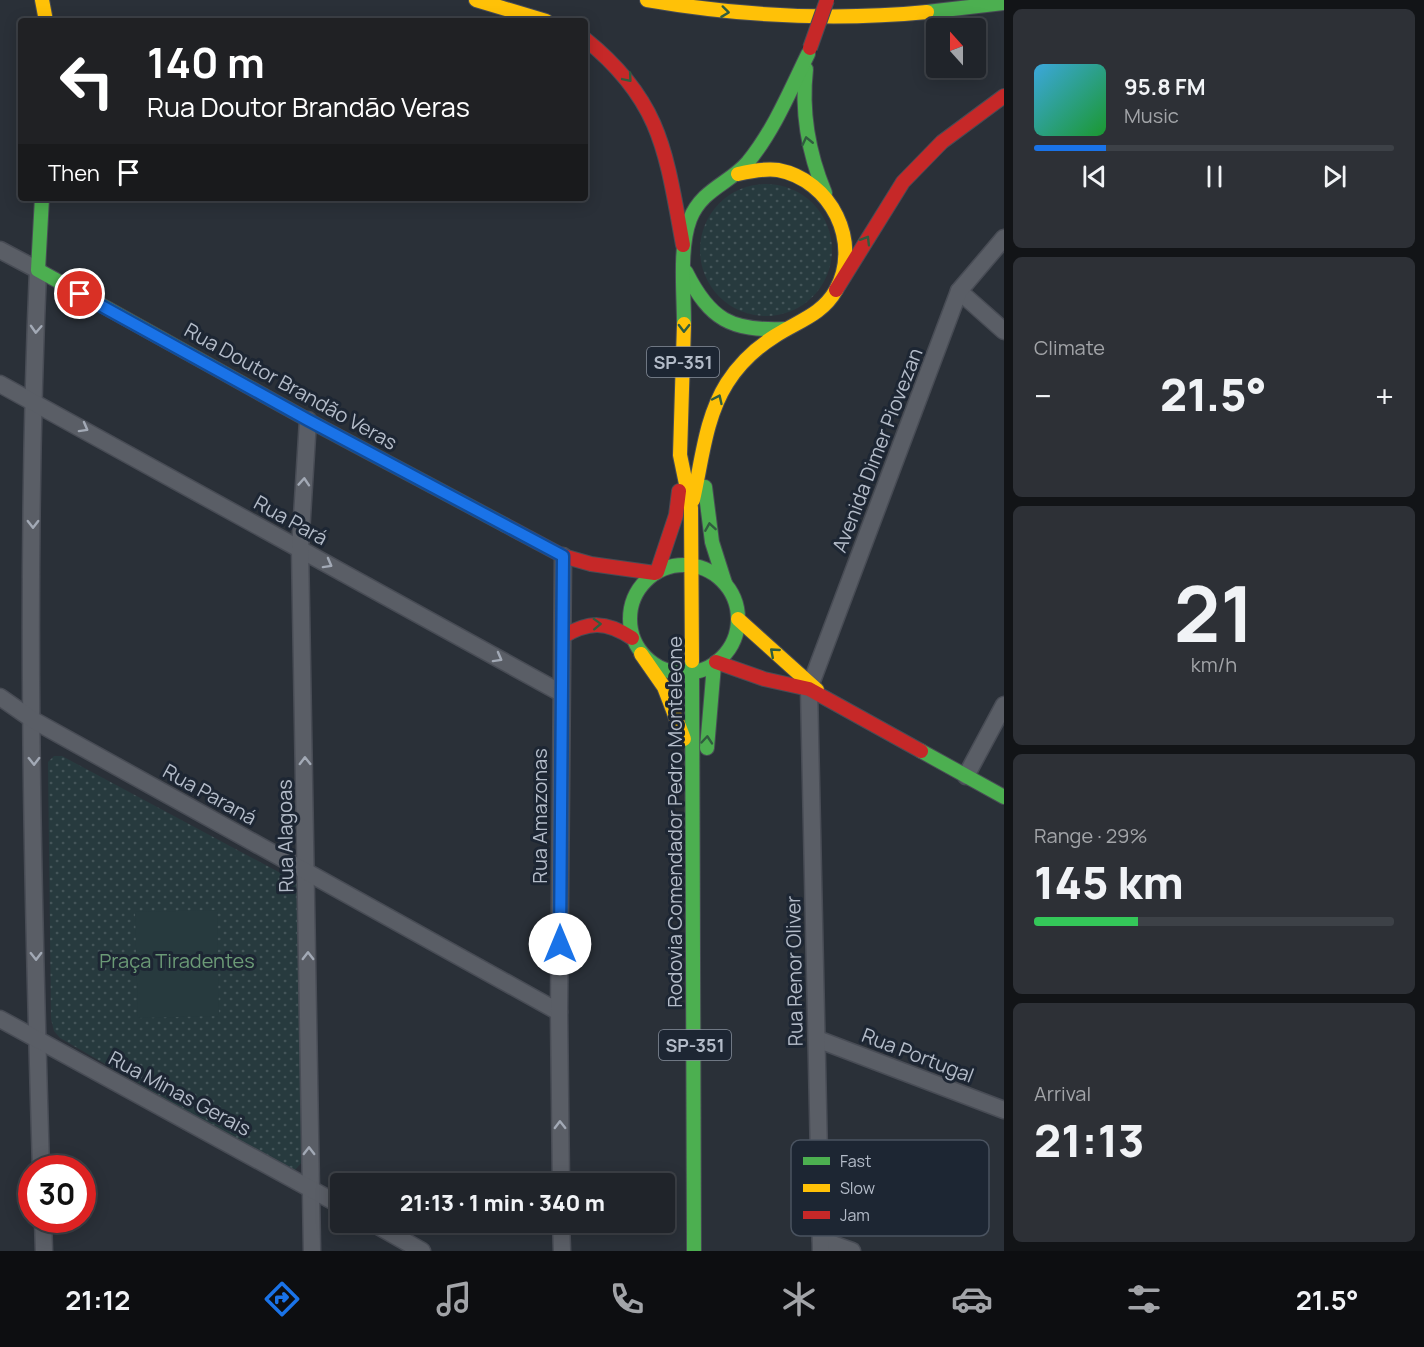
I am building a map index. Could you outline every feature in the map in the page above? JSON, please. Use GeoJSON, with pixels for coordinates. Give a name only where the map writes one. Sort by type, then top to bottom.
{"type":"FeatureCollection","features":[{"type":"Feature","properties":{"kind":"main road"},"geometry":{"type":"LineString","coordinates":[[42,0],[45,18]]}},
{"type":"Feature","properties":{"kind":"main road"},"geometry":{"type":"LineString","coordinates":[[476,0],[536,18]]}},
{"type":"Feature","properties":{"kind":"main road"},"geometry":{"type":"LineString","coordinates":[[647,0],[730,13],[802,17],[887,16],[1004,3]]}},
{"type":"Feature","properties":{"kind":"main road","name":"Rodovia Comendador Pedro Monteleone"},"geometry":{"type":"LineString","coordinates":[[694,1251],[692,566],[691,508],[681,454],[685,269],[683,245],[688,222],[700,201],[717,184],[738,174],[777,115],[809,51],[827,0]]}},
{"type":"Feature","properties":{"kind":"main road"},"geometry":{"type":"LineString","coordinates":[[588,41],[608,55],[623,71],[649,107],[661,138],[683,245]]}},
{"type":"Feature","properties":{"kind":"main road","name":"SP-351"},"geometry":{"type":"LineString","coordinates":[[809,51],[803,90],[804,127],[812,162],[826,196],[840,217],[846,242],[845,267],[836,290]]}},
{"type":"Feature","properties":{"kind":"main road"},"geometry":{"type":"LineString","coordinates":[[836,290],[903,182],[942,142],[1004,96]]}},
{"type":"Feature","properties":{"kind":"main road","name":"SP-351"},"geometry":{"type":"LineString","coordinates":[[738,174],[770,169],[790,174],[801,177],[826,196]]}},
{"type":"Feature","properties":{"kind":"main road"},"geometry":{"type":"LineString","coordinates":[[38,270],[42,201]]}},
{"type":"Feature","properties":{"kind":"main road","name":"SP-351"},"geometry":{"type":"LineString","coordinates":[[685,269],[698,299],[723,321],[754,331],[786,329]]}},
{"type":"Feature","properties":{"kind":"main road","name":"Rua Doutor Brandão Veras"},"geometry":{"type":"LineString","coordinates":[[38,270],[308,420],[563,556],[591,564],[656,572],[673,566],[692,566]]}},
{"type":"Feature","properties":{"kind":"main road","name":"Rodovia Comendador Pedro Monteleone"},"geometry":{"type":"LineString","coordinates":[[691,508],[713,411],[734,372],[749,355],[786,329],[815,315],[836,290]]}},
{"type":"Feature","properties":{"kind":"main road"},"geometry":{"type":"LineString","coordinates":[[681,454],[676,515],[656,572],[641,585],[632,601],[629,619],[632,638],[664,687],[674,708],[687,747],[692,777]]}},
{"type":"Feature","properties":{"kind":"main road"},"geometry":{"type":"LineString","coordinates":[[641,654],[655,666],[673,673],[692,673],[715,664],[727,653],[736,637],[738,619],[735,600],[725,583],[712,542],[705,499],[704,455]]}},
{"type":"Feature","properties":{"kind":"main road"},"geometry":{"type":"LineString","coordinates":[[692,566],[704,568],[725,583]]}},
{"type":"Feature","properties":{"kind":"main road"},"geometry":{"type":"LineString","coordinates":[[738,619],[810,687],[1004,797]]}},
{"type":"Feature","properties":{"kind":"main road"},"geometry":{"type":"LineString","coordinates":[[562,637],[578,626],[597,622],[611,624],[632,638]]}},
{"type":"Feature","properties":{"kind":"main road"},"geometry":{"type":"LineString","coordinates":[[715,664],[764,679],[810,687]]}},
{"type":"Feature","properties":{"kind":"main road"},"geometry":{"type":"LineString","coordinates":[[694,882],[715,664]]}},
{"type":"Feature","properties":{"kind":"main road","name":"Rodovia Comendador Pedro Monteleone"},"geometry":{"type":"LineString","coordinates":[[679,1240],[694,1208]]}},
{"type":"Feature","properties":{"kind":"street","name":"Avenida Dimer Piovezan"},"geometry":{"type":"LineString","coordinates":[[810,687],[959,291],[1004,237]]}},
{"type":"Feature","properties":{"kind":"street","name":"Rua Doutor Brandão Veras"},"geometry":{"type":"LineString","coordinates":[[0,250],[38,270]]}},
{"type":"Feature","properties":{"kind":"street"},"geometry":{"type":"LineString","coordinates":[[38,270],[33,400],[33,720],[41,1155]]}},
{"type":"Feature","properties":{"kind":"street"},"geometry":{"type":"LineString","coordinates":[[959,291],[1004,331]]}},
{"type":"Feature","properties":{"kind":"street","name":"Rua Pará"},"geometry":{"type":"LineString","coordinates":[[0,384],[33,400],[561,693]]}},
{"type":"Feature","properties":{"kind":"street","name":"Rua Alagoas"},"geometry":{"type":"LineString","coordinates":[[308,420],[300,549],[312,1251]]}},
{"type":"Feature","properties":{"kind":"street","name":"Rua Amazonas"},"geometry":{"type":"LineString","coordinates":[[561,1173],[559,1012],[563,556]]}},
{"type":"Feature","properties":{"kind":"street","name":"Rua Renor Oliver"},"geometry":{"type":"LineString","coordinates":[[810,687],[819,1140]]}},
{"type":"Feature","properties":{"kind":"street","name":"Rua Paraná"},"geometry":{"type":"LineString","coordinates":[[0,697],[33,720],[559,1012]]}},
{"type":"Feature","properties":{"kind":"street"},"geometry":{"type":"LineString","coordinates":[[966,776],[1004,705]]}},
{"type":"Feature","properties":{"kind":"street","name":"Rua Minas Gerais"},"geometry":{"type":"LineString","coordinates":[[0,1019],[330,1199]]}},
{"type":"Feature","properties":{"kind":"street","name":"Rua Portugal"},"geometry":{"type":"LineString","coordinates":[[817,1039],[1004,1110]]}},
{"type":"Feature","properties":{"kind":"street"},"geometry":{"type":"LineString","coordinates":[[43,1233],[44,1251]]}},
{"type":"Feature","properties":{"kind":"street"},"geometry":{"type":"LineString","coordinates":[[390,1233],[422,1251]]}},
{"type":"Feature","properties":{"kind":"street"},"geometry":{"type":"LineString","coordinates":[[561,1233],[562,1251]]}},
{"type":"Feature","properties":{"kind":"street"},"geometry":{"type":"LineString","coordinates":[[821,1246],[852,1251]]}},
{"type":"Feature","properties":{"kind":"green space"},"geometry":{"type":"Polygon","coordinates":[[[766,184],[791,189],[813,203],[827,225],[832,250],[827,275],[813,297],[791,311],[766,316],[741,311],[719,297],[705,275],[700,250],[705,225],[719,203],[741,189],[766,184]]]}},
{"type":"Feature","properties":{"kind":"green space","name":"Praça Tiradentes"},"geometry":{"type":"Polygon","coordinates":[[[54,756],[62,756],[301,884],[303,1161],[295,1170],[287,1169],[60,1038],[54,1031],[51,1019],[48,762],[54,756]]]}},
{"type":"Feature","properties":{"kind":"green space"},"geometry":{"type":"Polygon","coordinates":[[[217,910],[219,1016],[138,1018],[135,912],[217,910]]]}},
{"type":"Feature","properties":{"kind":"traffic: fast"},"geometry":{"type":"LineString","coordinates":[[927,12],[1004,3]]}},
{"type":"Feature","properties":{"kind":"traffic: fast"},"geometry":{"type":"LineString","coordinates":[[684,324],[683,257],[690,219],[701,201],[741,170],[757,150],[781,110],[808,54]]}},
{"type":"Feature","properties":{"kind":"traffic: fast"},"geometry":{"type":"LineString","coordinates":[[806,69],[804,101],[807,132],[814,163],[825,193]]}},
{"type":"Feature","properties":{"kind":"traffic: fast"},"geometry":{"type":"LineString","coordinates":[[42,201],[38,270],[308,420],[505,525]]}},
{"type":"Feature","properties":{"kind":"traffic: fast"},"geometry":{"type":"LineString","coordinates":[[686,272],[704,301],[724,319],[750,328],[784,329]]}},
{"type":"Feature","properties":{"kind":"traffic: fast"},"geometry":{"type":"LineString","coordinates":[[705,487],[712,542],[725,583]]}},
{"type":"Feature","properties":{"kind":"traffic: fast"},"geometry":{"type":"LineString","coordinates":[[684,565],[705,569],[722,581],[734,598],[738,619],[734,640],[722,657],[705,669],[684,673],[663,669],[646,657],[634,640],[630,619],[634,598],[646,581],[663,569],[684,565]]}},
{"type":"Feature","properties":{"kind":"traffic: fast"},"geometry":{"type":"LineString","coordinates":[[692,661],[694,1251]]}},
{"type":"Feature","properties":{"kind":"traffic: fast"},"geometry":{"type":"LineString","coordinates":[[707,748],[714,665]]}},
{"type":"Feature","properties":{"kind":"traffic: fast"},"geometry":{"type":"LineString","coordinates":[[921,751],[1004,797]]}},
{"type":"Feature","properties":{"kind":"traffic: slow"},"geometry":{"type":"LineString","coordinates":[[42,0],[45,18]]}},
{"type":"Feature","properties":{"kind":"traffic: slow"},"geometry":{"type":"LineString","coordinates":[[476,0],[536,18]]}},
{"type":"Feature","properties":{"kind":"traffic: slow"},"geometry":{"type":"LineString","coordinates":[[647,0],[717,10],[787,15],[857,16],[927,12]]}},
{"type":"Feature","properties":{"kind":"traffic: slow"},"geometry":{"type":"LineString","coordinates":[[693,500],[709,425],[727,383],[742,363],[761,346],[824,306],[836,290],[843,271],[845,252],[843,234],[837,216],[813,186],[797,176],[778,170],[738,174]]}},
{"type":"Feature","properties":{"kind":"traffic: slow"},"geometry":{"type":"LineString","coordinates":[[684,324],[680,455],[691,508],[692,661]]}},
{"type":"Feature","properties":{"kind":"traffic: slow"},"geometry":{"type":"LineString","coordinates":[[738,619],[817,690]]}},
{"type":"Feature","properties":{"kind":"traffic: slow"},"geometry":{"type":"LineString","coordinates":[[641,654],[664,687],[684,739]]}},
{"type":"Feature","properties":{"kind":"traffic: jam"},"geometry":{"type":"LineString","coordinates":[[810,48],[827,0]]}},
{"type":"Feature","properties":{"kind":"traffic: jam"},"geometry":{"type":"LineString","coordinates":[[588,42],[611,62],[630,84],[645,107],[665,156],[683,245]]}},
{"type":"Feature","properties":{"kind":"traffic: jam"},"geometry":{"type":"LineString","coordinates":[[836,290],[903,182],[942,142],[1004,96]]}},
{"type":"Feature","properties":{"kind":"traffic: jam"},"geometry":{"type":"LineString","coordinates":[[657,572],[676,515],[679,491]]}},
{"type":"Feature","properties":{"kind":"traffic: jam"},"geometry":{"type":"LineString","coordinates":[[505,525],[563,556],[591,564],[655,573]]}},
{"type":"Feature","properties":{"kind":"traffic: jam"},"geometry":{"type":"LineString","coordinates":[[562,637],[581,628],[597,625],[614,628],[632,638]]}},
{"type":"Feature","properties":{"kind":"traffic: jam"},"geometry":{"type":"LineString","coordinates":[[716,662],[764,679],[809,689],[921,751]]}},
{"type":"Feature","properties":{"kind":"route"},"geometry":{"type":"LineString","coordinates":[[80,294],[308,420],[563,556],[560,944]]}}]}
